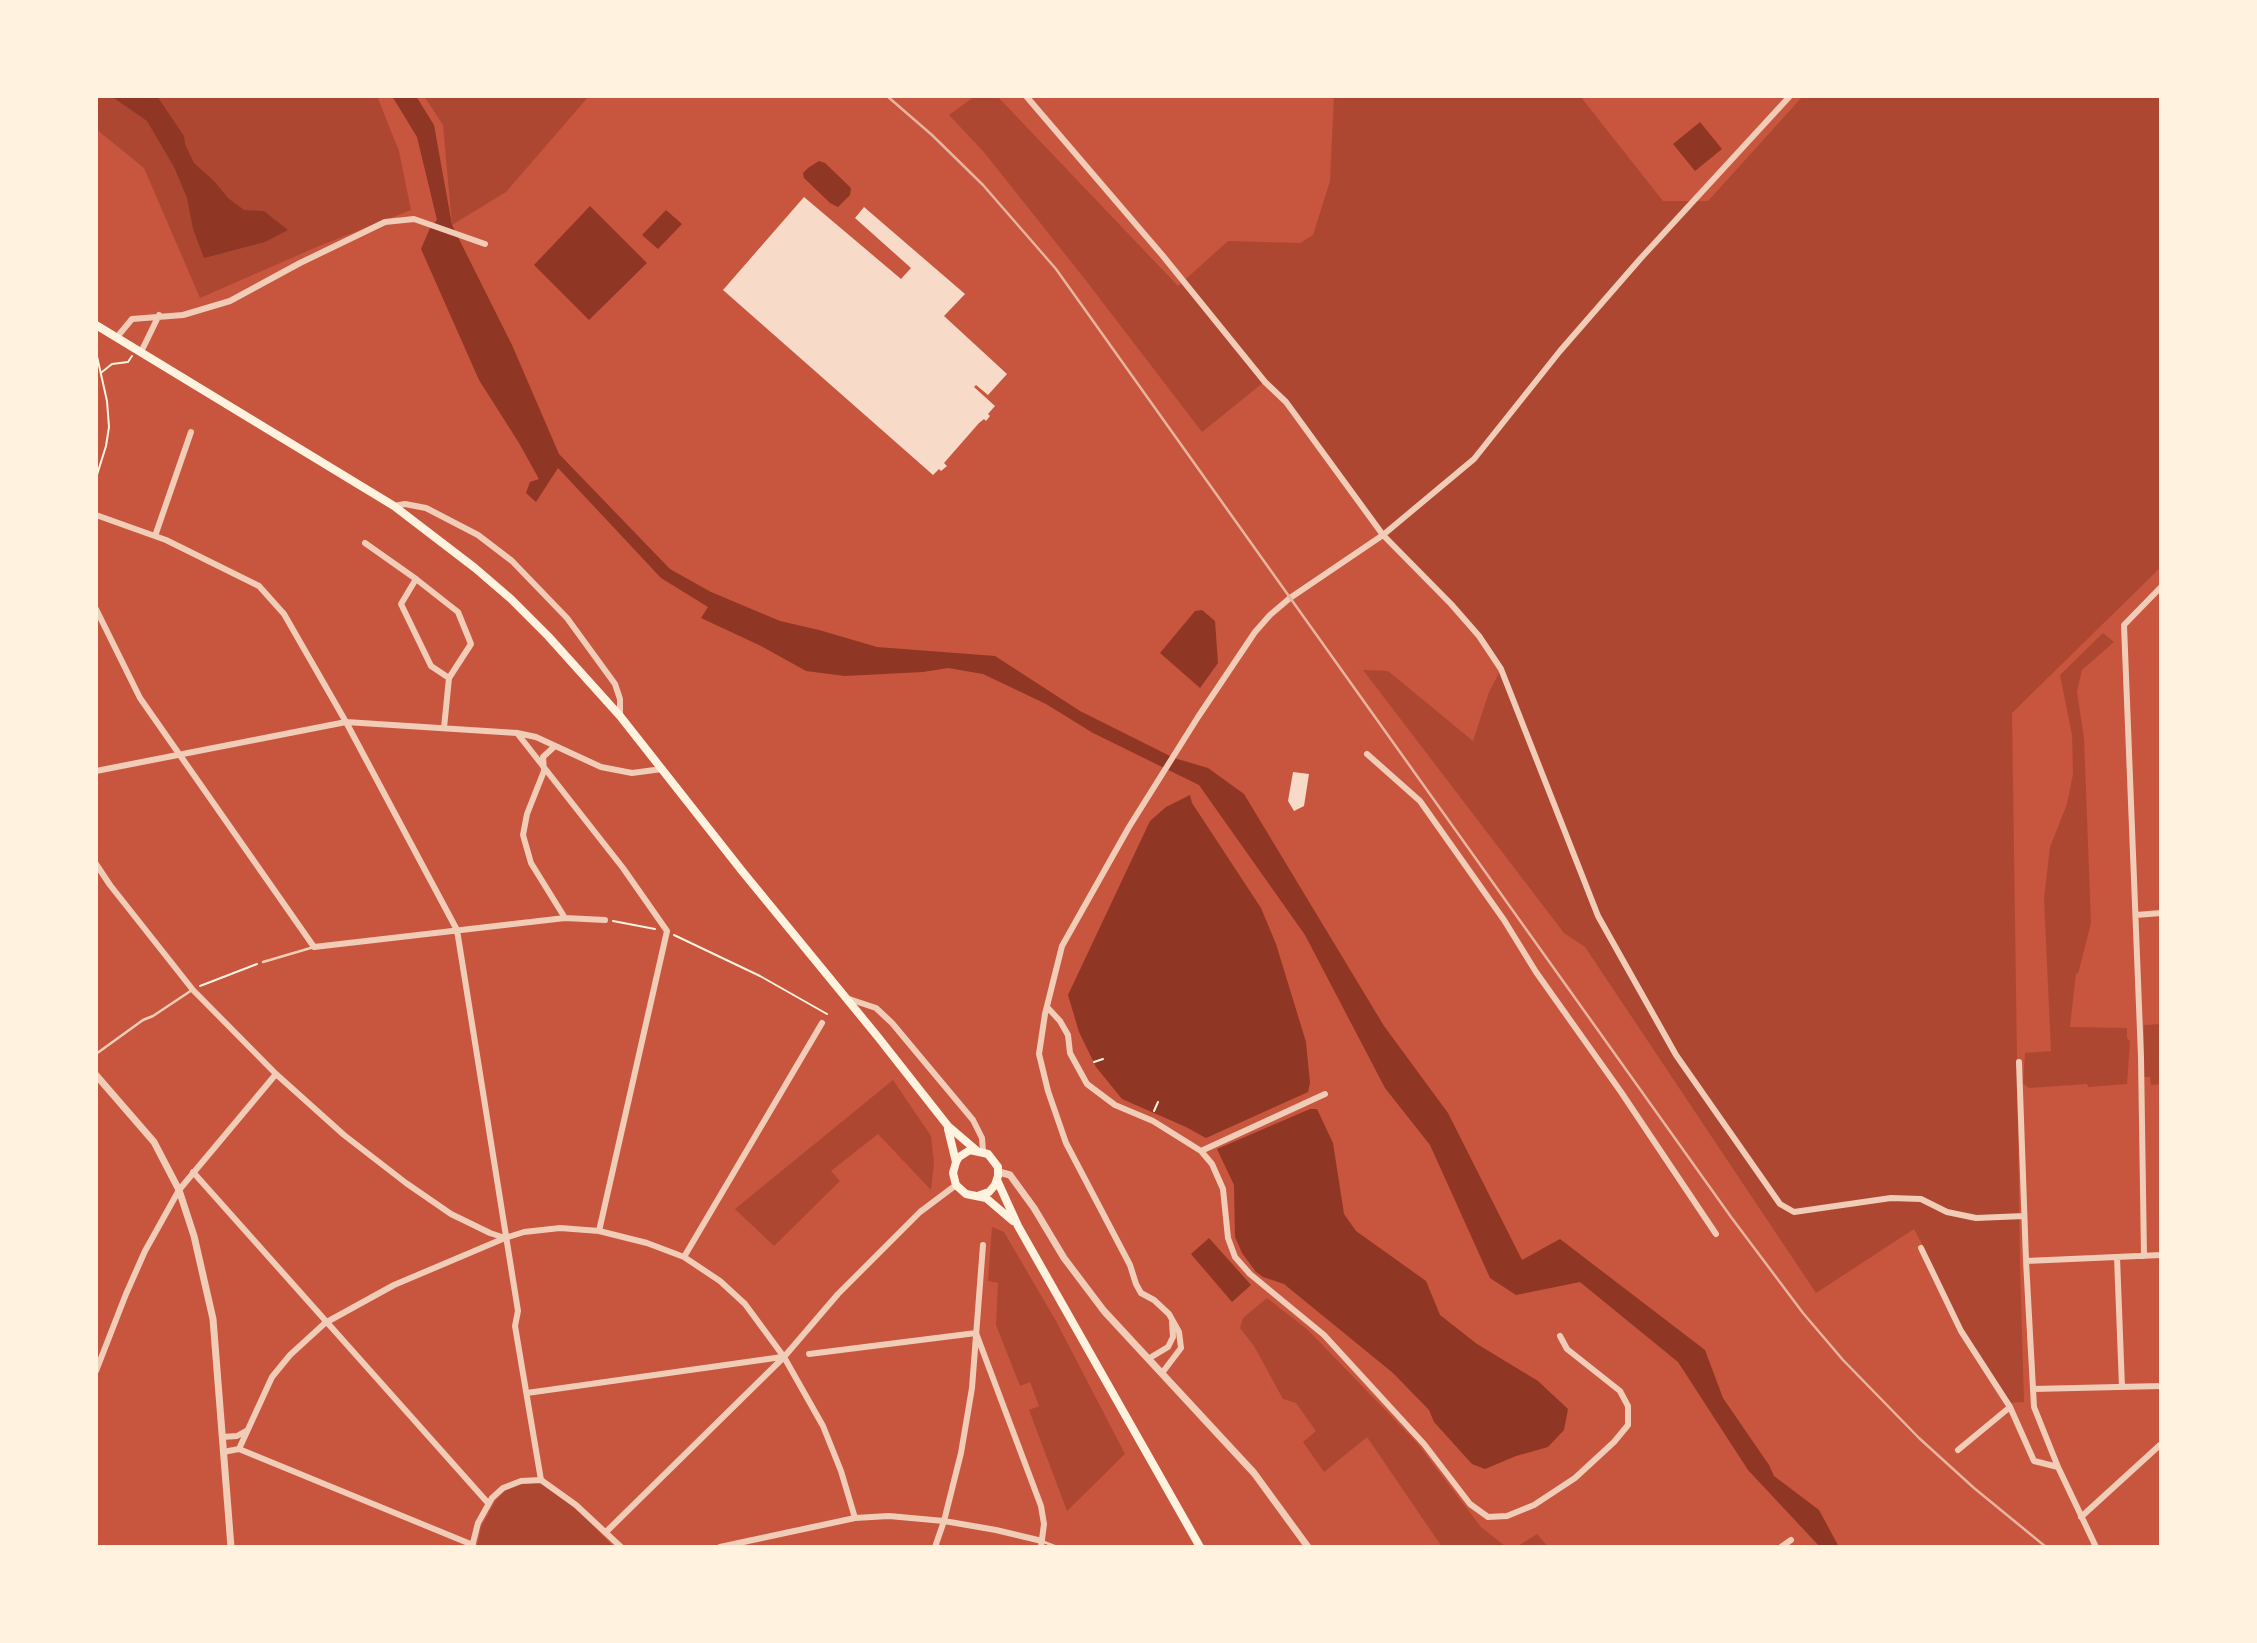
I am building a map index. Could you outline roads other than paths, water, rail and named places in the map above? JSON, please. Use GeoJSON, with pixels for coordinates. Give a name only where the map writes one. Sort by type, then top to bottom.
{"type":"FeatureCollection","features":[{"type":"Feature","properties":{"kind":"main road"},"geometry":{"type":"LineString","coordinates":[[96,325],[394,506],[475,568],[548,636],[620,716],[948,1126],[992,1157],[1018,1226],[1200,1547]]}},
{"type":"Feature","properties":{"kind":"main road"},"geometry":{"type":"LineString","coordinates":[[948,1126],[956,1162]]}},
{"type":"Feature","properties":{"kind":"main road"},"geometry":{"type":"LineString","coordinates":[[980,1151],[964,1153],[956,1162],[953,1173],[956,1185],[966,1194],[980,1195],[997,1205],[1018,1226]]}},
{"type":"Feature","properties":{"kind":"main road"},"geometry":{"type":"LineString","coordinates":[[980,1195],[992,1189],[998,1176]]}},
{"type":"Feature","properties":{"kind":"street"},"geometry":{"type":"LineString","coordinates":[[1026,96],[1163,256],[1265,382],[1286,402],[1384,535],[1479,636],[1501,669],[1598,916],[1676,1055],[1780,1205],[1794,1212],[1891,1198],[1921,1199],[1947,1212],[1976,1218],[2024,1216]]}},
{"type":"Feature","properties":{"kind":"street"},"geometry":{"type":"LineString","coordinates":[[1162,1373],[1181,1348],[1179,1332],[1172,1320],[1154,1300],[1141,1293],[1136,1284],[1130,1265],[1066,1143],[1048,1091],[1039,1054],[1046,1007],[1062,946],[1161,775],[1255,632],[1290,598],[1384,535],[1474,459],[1560,351],[1641,258],[1790,96]]}},
{"type":"Feature","properties":{"kind":"street"},"geometry":{"type":"LineString","coordinates":[[117,337],[132,319],[183,314],[230,301],[385,222],[414,219],[426,221],[485,244]]}},
{"type":"Feature","properties":{"kind":"street"},"geometry":{"type":"LineString","coordinates":[[138,351],[159,315]]}},
{"type":"Feature","properties":{"kind":"street"},"geometry":{"type":"LineString","coordinates":[[155,536],[191,432]]}},
{"type":"Feature","properties":{"kind":"street"},"geometry":{"type":"LineString","coordinates":[[394,506],[405,504],[426,508],[478,535],[512,561],[567,618],[615,684],[620,699],[620,716]]}},
{"type":"Feature","properties":{"kind":"street"},"geometry":{"type":"LineString","coordinates":[[96,515],[155,536],[259,586],[284,614],[346,722],[457,930],[518,1311],[515,1326],[541,1480]]}},
{"type":"Feature","properties":{"kind":"street"},"geometry":{"type":"LineString","coordinates":[[365,543],[458,612],[471,644],[449,678],[444,728]]}},
{"type":"Feature","properties":{"kind":"street"},"geometry":{"type":"LineString","coordinates":[[416,579],[401,604],[431,666],[449,678]]}},
{"type":"Feature","properties":{"kind":"street"},"geometry":{"type":"LineString","coordinates":[[2144,1256],[2141,1057],[2124,625],[2161,587]]}},
{"type":"Feature","properties":{"kind":"street"},"geometry":{"type":"LineString","coordinates":[[96,609],[140,698],[314,947],[565,918],[605,920]]}},
{"type":"Feature","properties":{"kind":"street"},"geometry":{"type":"LineString","coordinates":[[96,771],[346,722],[517,733],[536,737],[601,767],[632,773],[662,769]]}},
{"type":"Feature","properties":{"kind":"street"},"geometry":{"type":"LineString","coordinates":[[517,733],[544,771],[623,868],[667,931],[599,1231]]}},
{"type":"Feature","properties":{"kind":"street"},"geometry":{"type":"LineString","coordinates":[[555,746],[543,757],[544,771],[527,814],[523,835],[531,863],[565,918]]}},
{"type":"Feature","properties":{"kind":"street"},"geometry":{"type":"LineString","coordinates":[[1367,754],[1420,801],[1504,920],[1536,972],[1621,1092],[1716,1234]]}},
{"type":"Feature","properties":{"kind":"street"},"geometry":{"type":"LineString","coordinates":[[96,864],[193,990],[276,1074],[344,1135],[406,1183],[451,1214],[505,1238]]}},
{"type":"Feature","properties":{"kind":"street"},"geometry":{"type":"LineString","coordinates":[[2136,915],[2161,913]]}},
{"type":"Feature","properties":{"kind":"street"},"geometry":{"type":"LineString","coordinates":[[846,998],[876,1008],[892,1023],[973,1120],[982,1138],[980,1151]]}},
{"type":"Feature","properties":{"kind":"street"},"geometry":{"type":"LineString","coordinates":[[1046,1007],[1060,1021],[1068,1035],[1070,1053],[1087,1084],[1115,1105],[1153,1121],[1201,1151],[1212,1164],[1223,1189],[1228,1238],[1235,1257],[1250,1274],[1324,1335],[1424,1444],[1470,1504],[1488,1517],[1507,1517],[1534,1504],[1575,1478],[1614,1442],[1628,1425],[1628,1406],[1620,1391],[1567,1349],[1560,1336]]}},
{"type":"Feature","properties":{"kind":"street"},"geometry":{"type":"LineString","coordinates":[[684,1257],[822,1023]]}},
{"type":"Feature","properties":{"kind":"street"},"geometry":{"type":"LineString","coordinates":[[2018,1062],[2025,1261],[2034,1407],[2058,1467],[2096,1547]]}},
{"type":"Feature","properties":{"kind":"street"},"geometry":{"type":"LineString","coordinates":[[96,1371],[125,1294],[145,1251],[179,1191],[276,1074]]}},
{"type":"Feature","properties":{"kind":"street"},"geometry":{"type":"LineString","coordinates":[[96,1075],[155,1142],[179,1191],[194,1236],[213,1319],[231,1547]]}},
{"type":"Feature","properties":{"kind":"street"},"geometry":{"type":"LineString","coordinates":[[1201,1151],[1325,1094]]}},
{"type":"Feature","properties":{"kind":"street"},"geometry":{"type":"LineString","coordinates":[[193,1172],[488,1503]]}},
{"type":"Feature","properties":{"kind":"street"},"geometry":{"type":"LineString","coordinates":[[998,1176],[1010,1175],[1034,1208],[1064,1258],[1104,1311],[1255,1473],[1308,1547]]}},
{"type":"Feature","properties":{"kind":"street"},"geometry":{"type":"LineString","coordinates":[[607,1531],[784,1357],[847,1285],[920,1213],[956,1185]]}},
{"type":"Feature","properties":{"kind":"street"},"geometry":{"type":"LineString","coordinates":[[239,1450],[272,1377],[290,1355],[325,1323],[394,1285],[505,1238],[524,1232],[560,1228],[599,1231],[647,1243],[684,1257],[720,1281],[745,1304],[784,1357],[823,1426],[841,1471],[855,1518]]}},
{"type":"Feature","properties":{"kind":"street"},"geometry":{"type":"LineString","coordinates":[[935,1547],[961,1453],[972,1388],[983,1245]]}},
{"type":"Feature","properties":{"kind":"street"},"geometry":{"type":"LineString","coordinates":[[1921,1248],[1961,1331],[2010,1408],[2034,1461],[2058,1467]]}},
{"type":"Feature","properties":{"kind":"street"},"geometry":{"type":"LineString","coordinates":[[2025,1261],[2161,1255]]}},
{"type":"Feature","properties":{"kind":"street"},"geometry":{"type":"LineString","coordinates":[[2117,1257],[2122,1387]]}},
{"type":"Feature","properties":{"kind":"street"},"geometry":{"type":"LineString","coordinates":[[1148,1359],[1168,1347],[1173,1337],[1172,1320]]}},
{"type":"Feature","properties":{"kind":"street"},"geometry":{"type":"LineString","coordinates":[[809,1354],[976,1333]]}},
{"type":"Feature","properties":{"kind":"street"},"geometry":{"type":"LineString","coordinates":[[720,1547],[855,1518],[890,1516],[944,1521],[996,1530],[1042,1544],[1044,1524],[1041,1506],[976,1333]]}},
{"type":"Feature","properties":{"kind":"street"},"geometry":{"type":"LineString","coordinates":[[527,1393],[784,1357]]}},
{"type":"Feature","properties":{"kind":"street"},"geometry":{"type":"LineString","coordinates":[[2033,1389],[2161,1387]]}},
{"type":"Feature","properties":{"kind":"street"},"geometry":{"type":"LineString","coordinates":[[1958,1450],[2010,1408]]}},
{"type":"Feature","properties":{"kind":"street"},"geometry":{"type":"LineString","coordinates":[[222,1437],[246,1432]]}},
{"type":"Feature","properties":{"kind":"street"},"geometry":{"type":"LineString","coordinates":[[2081,1517],[2161,1444]]}},
{"type":"Feature","properties":{"kind":"street"},"geometry":{"type":"LineString","coordinates":[[223,1452],[239,1450],[473,1546],[478,1523],[488,1503],[503,1488],[521,1481],[541,1480],[576,1504],[621,1547]]}},
{"type":"Feature","properties":{"kind":"street"},"geometry":{"type":"LineString","coordinates":[[1781,1547],[1791,1541]]}},
{"type":"Feature","properties":{"kind":"lane"},"geometry":{"type":"LineString","coordinates":[[263,962],[314,947]]}},
{"type":"Feature","properties":{"kind":"lane"},"geometry":{"type":"LineString","coordinates":[[96,1054],[143,1020],[193,990]]}},
{"type":"Feature","properties":{"kind":"lane"},"geometry":{"type":"LineString","coordinates":[[1042,1544],[1057,1547]]}},
{"type":"Feature","properties":{"kind":"railway"},"geometry":{"type":"LineString","coordinates":[[887,96],[983,185],[1056,269],[1731,1217],[1803,1313],[1843,1360],[1919,1438],[1974,1488],[2046,1547]]}}]}
